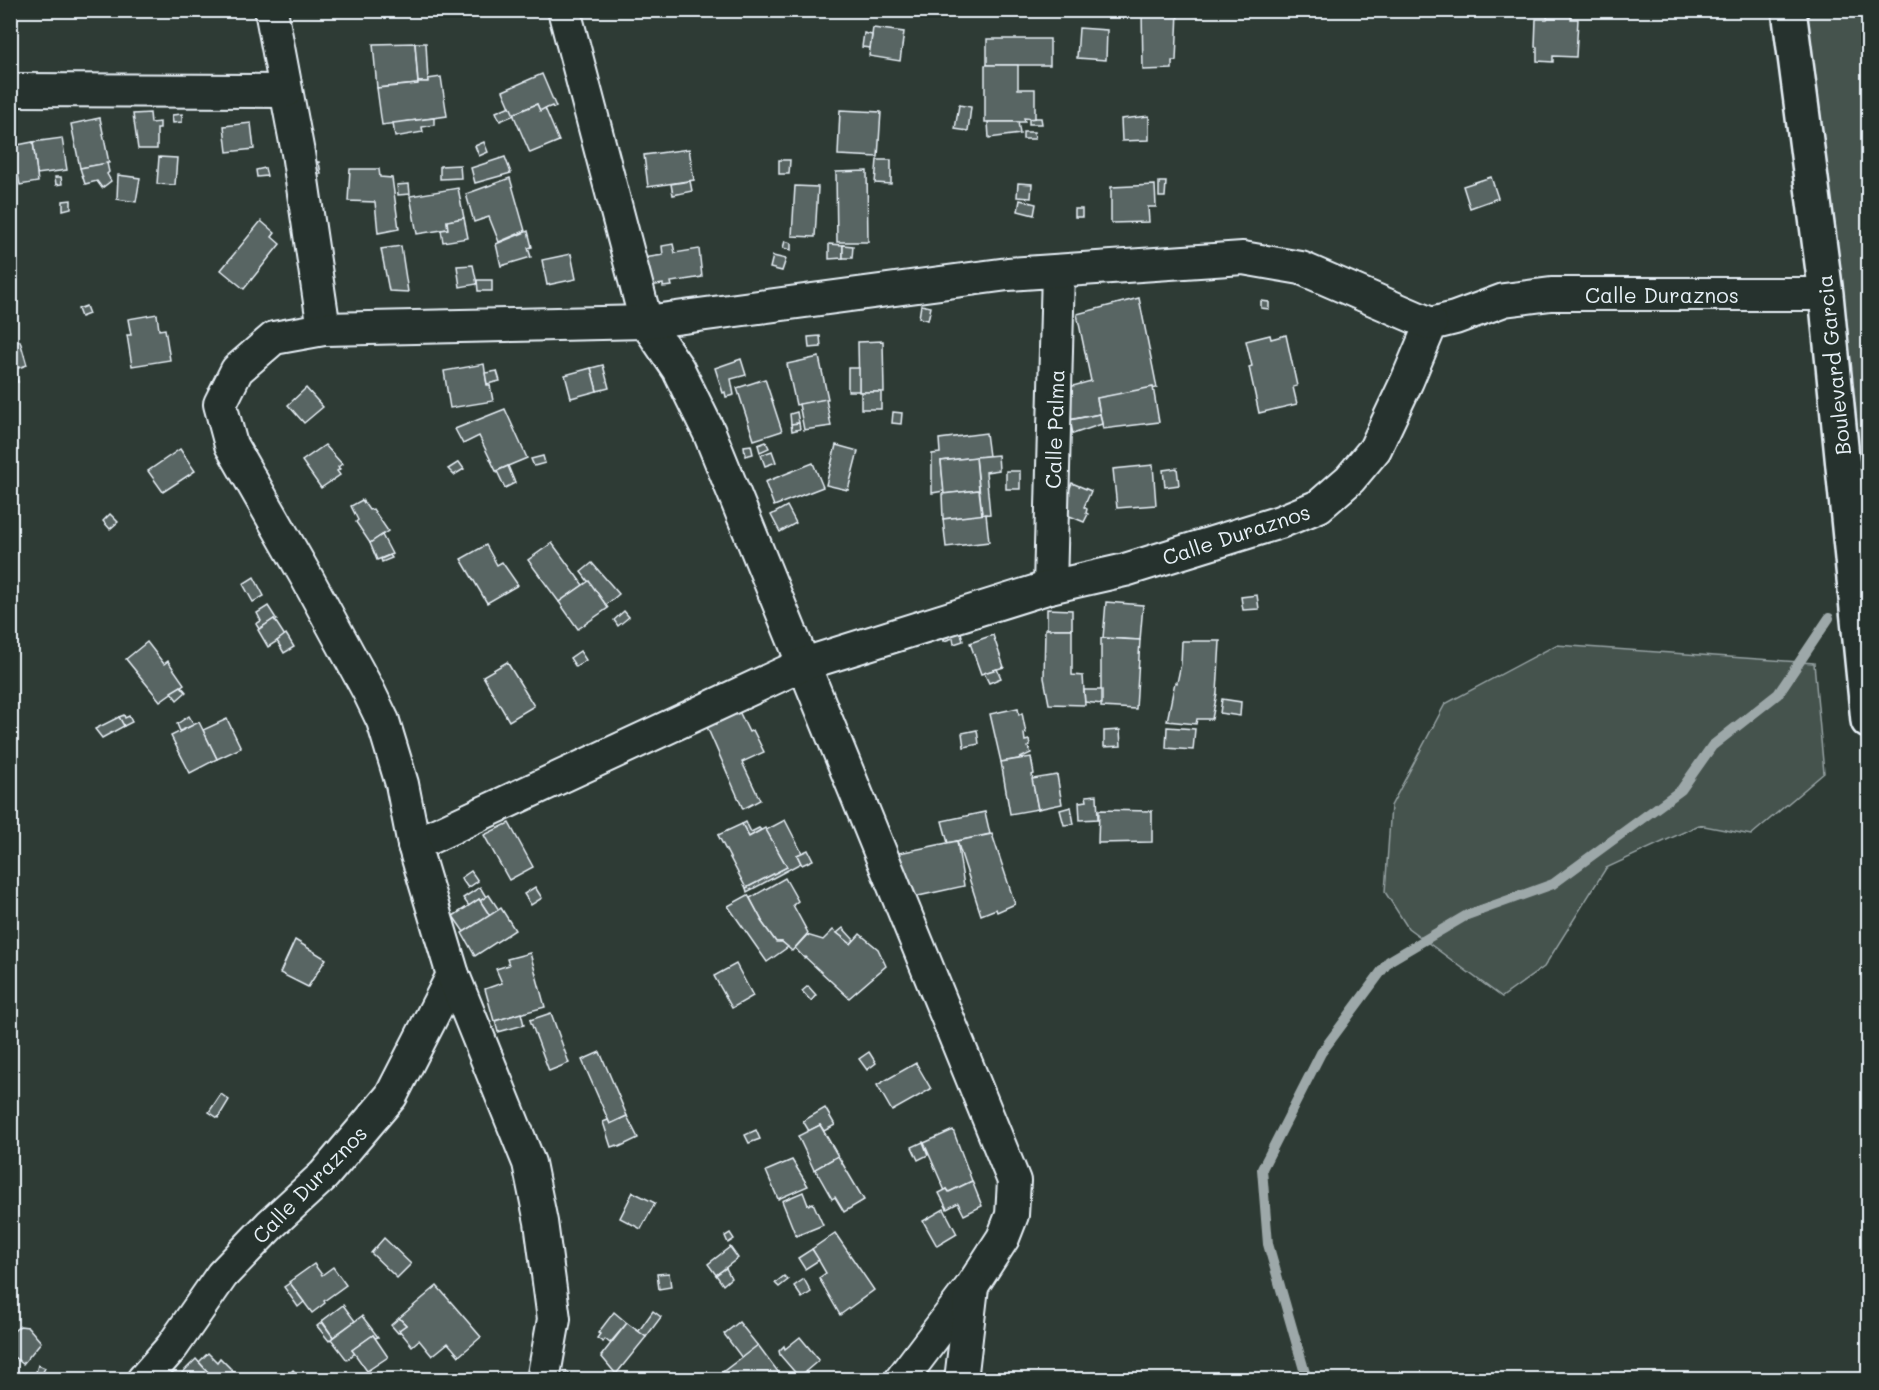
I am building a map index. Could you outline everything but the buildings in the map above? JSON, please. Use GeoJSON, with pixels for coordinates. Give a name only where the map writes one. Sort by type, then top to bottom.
{"type":"FeatureCollection","features":[{"type":"Feature","properties":{"kind":"main road","name":"Boulevard Garcia"},"geometry":{"type":"LineString","coordinates":[[1790,10],[1826,294],[1869,721]]}},
{"type":"Feature","properties":{"kind":"street"},"geometry":{"type":"LineString","coordinates":[[271,10],[298,153],[324,329]]}},
{"type":"Feature","properties":{"kind":"street"},"geometry":{"type":"LineString","coordinates":[[564,10],[646,322],[678,369],[709,432],[1014,1181],[1012,1215],[1003,1238],[972,1286],[901,1380]]}},
{"type":"Feature","properties":{"kind":"street"},"geometry":{"type":"LineString","coordinates":[[10,90],[286,91]]}},
{"type":"Feature","properties":{"kind":"street"},"geometry":{"type":"LineString","coordinates":[[543,1380],[554,1319],[541,1222],[529,1163],[453,975],[414,845],[402,784],[382,721],[368,690],[313,588],[231,446],[220,404],[237,370],[274,338],[324,329],[646,322],[1008,274],[1243,258],[1301,268],[1431,324]]}},
{"type":"Feature","properties":{"kind":"street","name":"Calle Palma"},"geometry":{"type":"LineString","coordinates":[[1050,587],[1058,271]]}},
{"type":"Feature","properties":{"kind":"street","name":"Calle Duraznos"},"geometry":{"type":"LineString","coordinates":[[414,845],[804,664],[1050,587],[1125,570],[1280,522],[1319,506],[1350,479],[1375,449],[1431,324],[1504,300],[1551,294],[1826,294]]}},
{"type":"Feature","properties":{"kind":"street","name":"Calle Duraznos"},"geometry":{"type":"LineString","coordinates":[[143,1380],[172,1347],[222,1275],[270,1225],[324,1175],[392,1096],[453,975]]}},
{"type":"Feature","properties":{"kind":"street"},"geometry":{"type":"LineString","coordinates":[[961,1380],[972,1286]]}},
{"type":"Feature","properties":{"kind":"shaded area"},"geometry":{"type":"Polygon","coordinates":[[[1803,11],[1868,11],[1868,578],[1842,278],[1803,11]]]}},
{"type":"Feature","properties":{"kind":"shaded area"},"geometry":{"type":"Polygon","coordinates":[[[1556,645],[1814,663],[1824,773],[1751,835],[1699,825],[1606,868],[1544,967],[1502,997],[1408,928],[1385,892],[1391,806],[1445,704],[1556,645]]]}},
{"type":"Feature","properties":{"kind":"waterway"},"geometry":{"type":"LineString","coordinates":[[1307,1380],[1268,1244],[1262,1169],[1321,1053],[1389,961],[1467,915],[1553,884],[1681,790],[1712,746],[1778,694],[1829,618]]}}]}
